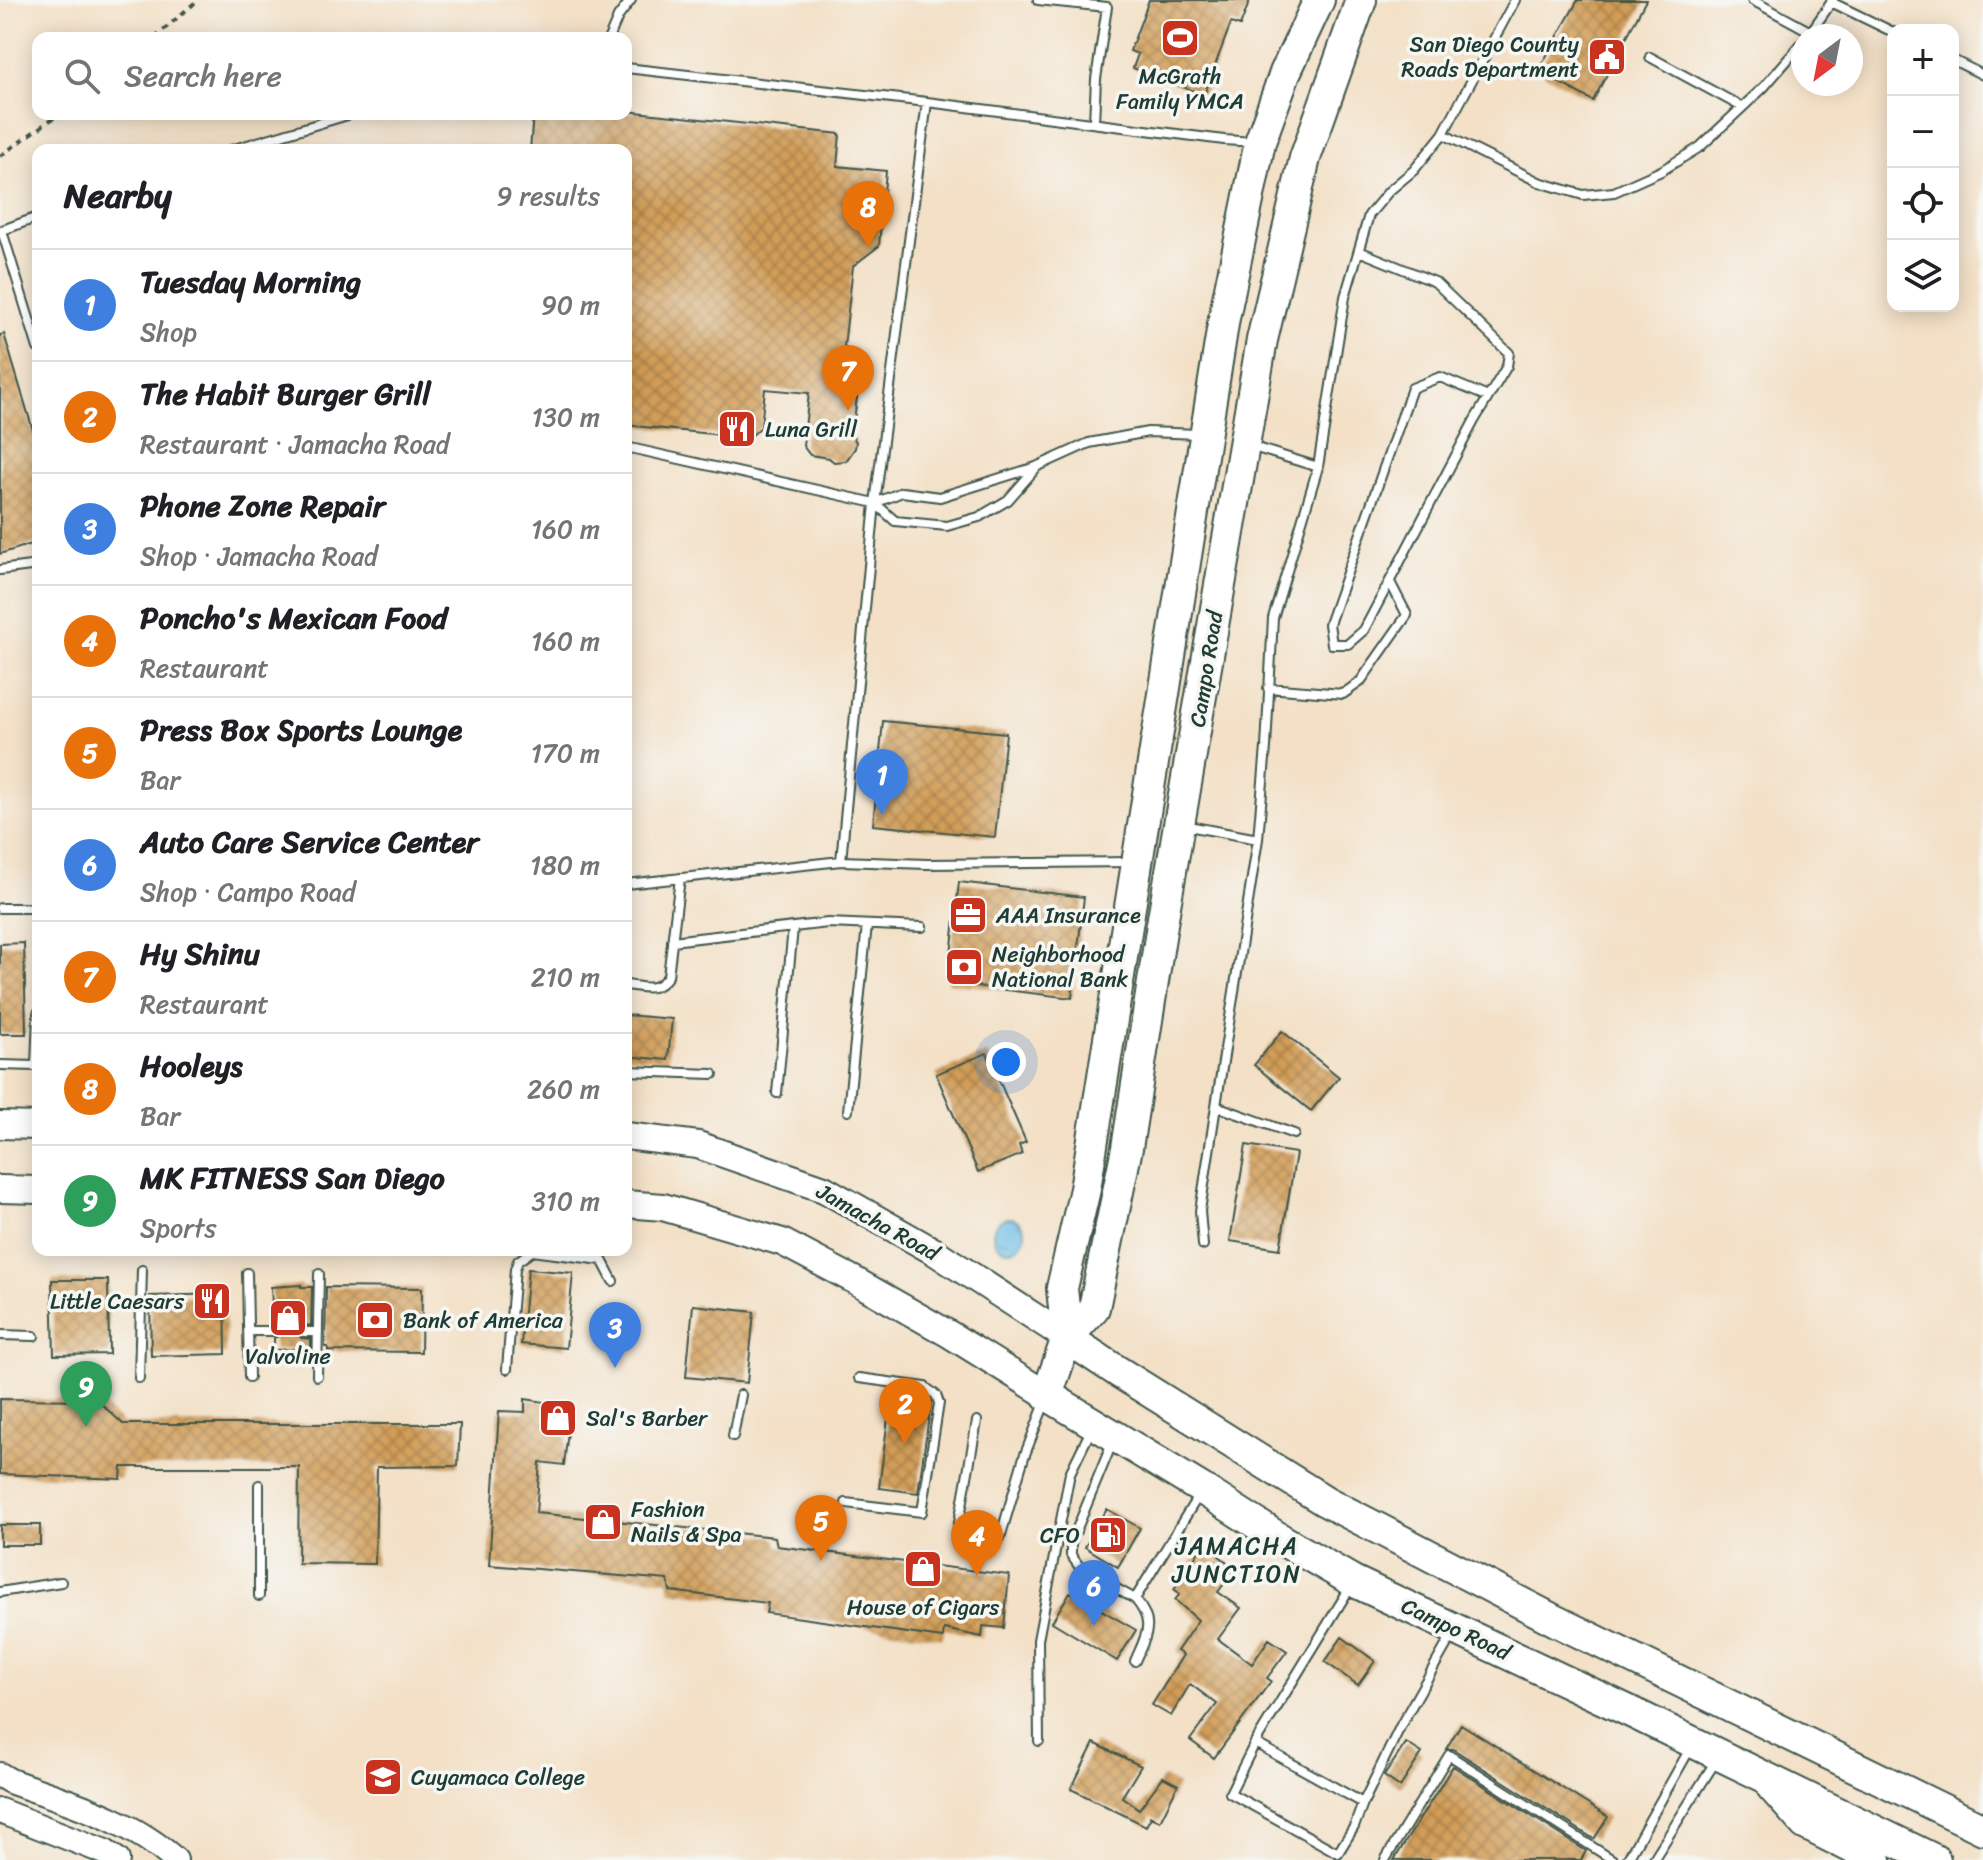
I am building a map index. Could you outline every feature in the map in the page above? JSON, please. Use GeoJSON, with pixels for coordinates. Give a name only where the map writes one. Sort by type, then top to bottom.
{"type":"FeatureCollection","features":[{"type":"Feature","properties":{"kind":"highway","name":"Campo Road"},"geometry":{"type":"LineString","coordinates":[[1319,0],[1285,73],[1260,142],[1224,318],[1224,439],[1180,824],[1127,1148],[1094,1308],[1067,1338],[1047,1395],[1353,1581],[1935,1860]]}},
{"type":"Feature","properties":{"kind":"highway","name":"Campo Road"},"geometry":{"type":"LineString","coordinates":[[1067,1338],[1062,1288],[1085,1189],[1137,862],[1224,439],[1262,340],[1305,158],[1361,0]]}},
{"type":"Feature","properties":{"kind":"highway"},"geometry":{"type":"LineString","coordinates":[[1067,1338],[1325,1501],[1556,1621],[1983,1829]]}},
{"type":"Feature","properties":{"kind":"highway"},"geometry":{"type":"LineString","coordinates":[[1759,1774],[1805,1824],[1876,1860]]}},
{"type":"Feature","properties":{"kind":"main road"},"geometry":{"type":"LineString","coordinates":[[0,1125],[32,1126]]}},
{"type":"Feature","properties":{"kind":"main road","name":"Jamacha Road"},"geometry":{"type":"LineString","coordinates":[[632,1137],[698,1145],[824,1189],[935,1252],[1067,1338]]}},
{"type":"Feature","properties":{"kind":"main road"},"geometry":{"type":"LineString","coordinates":[[0,1189],[32,1190]]}},
{"type":"Feature","properties":{"kind":"main road"},"geometry":{"type":"LineString","coordinates":[[632,1204],[663,1207],[782,1242],[949,1334],[1047,1395]]}},
{"type":"Feature","properties":{"kind":"street"},"geometry":{"type":"LineString","coordinates":[[0,1775],[120,1822],[175,1860]]}},
{"type":"Feature","properties":{"kind":"street"},"geometry":{"type":"LineString","coordinates":[[0,1811],[105,1852],[117,1860]]}},
{"type":"Feature","properties":{"kind":"lane"},"geometry":{"type":"LineString","coordinates":[[612,32],[631,0]]}},
{"type":"Feature","properties":{"kind":"lane"},"geometry":{"type":"LineString","coordinates":[[1038,0],[1108,4],[1096,79],[1094,122]]}},
{"type":"Feature","properties":{"kind":"lane"},"geometry":{"type":"LineString","coordinates":[[1203,1245],[1200,1211],[1258,839],[1273,618],[1318,467],[1345,297],[1369,215],[1389,191],[1414,170],[1443,134],[1515,0]]}},
{"type":"Feature","properties":{"kind":"lane"},"geometry":{"type":"LineString","coordinates":[[1752,0],[1769,4],[1796,24]]}},
{"type":"Feature","properties":{"kind":"lane"},"geometry":{"type":"LineString","coordinates":[[1817,24],[1832,1],[1887,29]]}},
{"type":"Feature","properties":{"kind":"lane"},"geometry":{"type":"LineString","coordinates":[[1443,134],[1539,182],[1583,195],[1614,192],[1661,171],[1700,147],[1764,87],[1791,56]]}},
{"type":"Feature","properties":{"kind":"lane"},"geometry":{"type":"LineString","coordinates":[[1650,57],[1742,107]]}},
{"type":"Feature","properties":{"kind":"lane"},"geometry":{"type":"LineString","coordinates":[[1959,63],[1983,75]]}},
{"type":"Feature","properties":{"kind":"lane"},"geometry":{"type":"LineString","coordinates":[[632,69],[1260,142]]}},
{"type":"Feature","properties":{"kind":"lane"},"geometry":{"type":"LineString","coordinates":[[841,861],[875,503],[927,102]]}},
{"type":"Feature","properties":{"kind":"lane"},"geometry":{"type":"LineString","coordinates":[[251,144],[331,120]]}},
{"type":"Feature","properties":{"kind":"lane"},"geometry":{"type":"LineString","coordinates":[[32,219],[1,231],[32,329]]}},
{"type":"Feature","properties":{"kind":"lane"},"geometry":{"type":"LineString","coordinates":[[1359,251],[1435,282],[1509,353],[1507,366],[1466,435],[1364,630],[1348,644],[1332,644],[1329,624],[1412,388],[1440,377],[1488,397]]}},
{"type":"Feature","properties":{"kind":"lane"},"geometry":{"type":"LineString","coordinates":[[875,503],[902,492],[940,497],[1036,467],[1089,443],[1148,432],[1224,439],[1318,467]]}},
{"type":"Feature","properties":{"kind":"lane"},"geometry":{"type":"LineString","coordinates":[[632,448],[875,503],[895,521],[947,526],[979,517],[1008,500],[1036,467]]}},
{"type":"Feature","properties":{"kind":"lane"},"geometry":{"type":"LineString","coordinates":[[0,570],[32,566]]}},
{"type":"Feature","properties":{"kind":"lane"},"geometry":{"type":"LineString","coordinates":[[1268,688],[1343,694],[1360,682],[1407,615],[1390,582]]}},
{"type":"Feature","properties":{"kind":"lane"},"geometry":{"type":"LineString","coordinates":[[1180,824],[1258,839]]}},
{"type":"Feature","properties":{"kind":"lane"},"geometry":{"type":"LineString","coordinates":[[632,883],[841,861],[927,864],[1137,862]]}},
{"type":"Feature","properties":{"kind":"lane"},"geometry":{"type":"LineString","coordinates":[[632,986],[654,988],[662,985],[668,976],[680,878]]}},
{"type":"Feature","properties":{"kind":"lane"},"geometry":{"type":"LineString","coordinates":[[0,908],[32,908]]}},
{"type":"Feature","properties":{"kind":"lane"},"geometry":{"type":"LineString","coordinates":[[672,941],[828,923],[922,927]]}},
{"type":"Feature","properties":{"kind":"lane"},"geometry":{"type":"LineString","coordinates":[[848,1111],[867,925]]}},
{"type":"Feature","properties":{"kind":"lane"},"geometry":{"type":"LineString","coordinates":[[777,1093],[793,928]]}},
{"type":"Feature","properties":{"kind":"lane"},"geometry":{"type":"LineString","coordinates":[[0,1065],[32,1066]]}},
{"type":"Feature","properties":{"kind":"lane"},"geometry":{"type":"LineString","coordinates":[[632,1071],[713,1074]]}},
{"type":"Feature","properties":{"kind":"lane"},"geometry":{"type":"LineString","coordinates":[[1216,1106],[1294,1134]]}},
{"type":"Feature","properties":{"kind":"lane"},"geometry":{"type":"LineString","coordinates":[[507,1369],[515,1269],[518,1261],[525,1256]]}},
{"type":"Feature","properties":{"kind":"lane"},"geometry":{"type":"LineString","coordinates":[[571,1256],[602,1260],[613,1281]]}},
{"type":"Feature","properties":{"kind":"lane"},"geometry":{"type":"LineString","coordinates":[[139,1378],[142,1270]]}},
{"type":"Feature","properties":{"kind":"lane"},"geometry":{"type":"LineString","coordinates":[[247,1273],[249,1377]]}},
{"type":"Feature","properties":{"kind":"lane"},"geometry":{"type":"LineString","coordinates":[[317,1376],[319,1274]]}},
{"type":"Feature","properties":{"kind":"lane"},"geometry":{"type":"LineString","coordinates":[[248,1331],[274,1331]]}},
{"type":"Feature","properties":{"kind":"lane"},"geometry":{"type":"LineString","coordinates":[[304,1332],[318,1332]]}},
{"type":"Feature","properties":{"kind":"lane"},"geometry":{"type":"LineString","coordinates":[[0,1335],[34,1336]]}},
{"type":"Feature","properties":{"kind":"lane"},"geometry":{"type":"LineString","coordinates":[[846,1503],[922,1512],[939,1403],[936,1395],[925,1387],[859,1378]]}},
{"type":"Feature","properties":{"kind":"lane"},"geometry":{"type":"LineString","coordinates":[[733,1436],[741,1395]]}},
{"type":"Feature","properties":{"kind":"lane"},"geometry":{"type":"LineString","coordinates":[[1000,1538],[1024,1457],[1047,1395]]}},
{"type":"Feature","properties":{"kind":"lane"},"geometry":{"type":"LineString","coordinates":[[957,1534],[977,1421]]}},
{"type":"Feature","properties":{"kind":"lane"},"geometry":{"type":"LineString","coordinates":[[1104,1431],[1071,1543],[1071,1555],[1081,1569],[1135,1599],[1143,1608],[1148,1629],[1135,1661]]}},
{"type":"Feature","properties":{"kind":"lane"},"geometry":{"type":"LineString","coordinates":[[1039,1741],[1038,1640],[1070,1473],[1080,1449],[1104,1431]]}},
{"type":"Feature","properties":{"kind":"lane"},"geometry":{"type":"LineString","coordinates":[[259,1485],[259,1596]]}},
{"type":"Feature","properties":{"kind":"lane"},"geometry":{"type":"LineString","coordinates":[[1135,1599],[1202,1489]]}},
{"type":"Feature","properties":{"kind":"lane"},"geometry":{"type":"LineString","coordinates":[[1353,1581],[1255,1743],[1230,1793],[1338,1853],[1354,1827],[1402,1723],[1456,1629]]}},
{"type":"Feature","properties":{"kind":"lane"},"geometry":{"type":"LineString","coordinates":[[0,1592],[61,1582]]}},
{"type":"Feature","properties":{"kind":"lane"},"geometry":{"type":"LineString","coordinates":[[1255,1743],[1363,1803]]}},
{"type":"Feature","properties":{"kind":"lane"},"geometry":{"type":"LineString","coordinates":[[1627,1860],[1707,1749]]}},
{"type":"Feature","properties":{"kind":"lane"},"geometry":{"type":"LineString","coordinates":[[1653,1860],[1707,1749]]}},
{"type":"Feature","properties":{"kind":"lane"},"geometry":{"type":"LineString","coordinates":[[1385,1860],[1449,1755],[1613,1860]]}},
{"type":"Feature","properties":{"kind":"path"},"geometry":{"type":"LineString","coordinates":[[161,32],[198,0]]}},
{"type":"Feature","properties":{"kind":"path"},"geometry":{"type":"LineString","coordinates":[[0,156],[51,120]]}},
{"type":"Feature","properties":{"kind":"water"},"geometry":{"type":"Polygon","coordinates":[[[1009,1218],[1020,1223],[1025,1234],[1020,1245],[1009,1250],[998,1245],[993,1234],[998,1223],[1009,1218]]]}},
{"type":"Feature","properties":{"kind":"building","name":"McGrath Family YMCA"},"geometry":{"type":"Polygon","coordinates":[[[1149,0],[1250,0],[1240,26],[1231,23],[1204,95],[1133,68],[1138,54],[1130,51],[1149,0]]]}},
{"type":"Feature","properties":{"kind":"building"},"geometry":{"type":"Polygon","coordinates":[[[1578,0],[1646,0],[1593,101],[1538,71],[1578,0]]]}},
{"type":"Feature","properties":{"kind":"building"},"geometry":{"type":"Polygon","coordinates":[[[632,112],[840,134],[837,166],[886,171],[879,246],[853,266],[844,347],[861,367],[852,435],[856,442],[846,461],[834,462],[829,458],[810,455],[803,446],[809,393],[765,389],[761,427],[749,438],[632,426],[632,144],[530,144],[532,120],[632,120],[632,112]]]}},
{"type":"Feature","properties":{"kind":"building"},"geometry":{"type":"Polygon","coordinates":[[[4,334],[32,427],[32,544],[0,554],[0,335],[4,334]]]}},
{"type":"Feature","properties":{"kind":"building"},"geometry":{"type":"Polygon","coordinates":[[[883,721],[1006,733],[995,837],[873,825],[883,721]]]}},
{"type":"Feature","properties":{"kind":"building"},"geometry":{"type":"Polygon","coordinates":[[[959,882],[1084,897],[1072,998],[948,983],[959,882]]]}},
{"type":"Feature","properties":{"kind":"building"},"geometry":{"type":"Polygon","coordinates":[[[24,943],[26,1034],[0,1034],[0,944],[24,943]]]}},
{"type":"Feature","properties":{"kind":"building"},"geometry":{"type":"Polygon","coordinates":[[[632,1016],[672,1019],[668,1060],[632,1057],[632,1016]]]}},
{"type":"Feature","properties":{"kind":"building"},"geometry":{"type":"Polygon","coordinates":[[[1282,1031],[1339,1077],[1311,1111],[1254,1065],[1282,1031]]]}},
{"type":"Feature","properties":{"kind":"building"},"geometry":{"type":"Polygon","coordinates":[[[987,1053],[1026,1142],[1019,1145],[1022,1154],[978,1172],[936,1074],[987,1053]]]}},
{"type":"Feature","properties":{"kind":"building"},"geometry":{"type":"Polygon","coordinates":[[[1246,1145],[1296,1153],[1280,1249],[1230,1241],[1246,1145]]]}},
{"type":"Feature","properties":{"kind":"building"},"geometry":{"type":"Polygon","coordinates":[[[528,1269],[573,1273],[566,1348],[521,1344],[528,1269]]]}},
{"type":"Feature","properties":{"kind":"building"},"geometry":{"type":"Polygon","coordinates":[[[52,1280],[108,1280],[109,1354],[54,1355],[52,1280]]]}},
{"type":"Feature","properties":{"kind":"building","name":"Valvoline"},"geometry":{"type":"Polygon","coordinates":[[[271,1287],[312,1287],[311,1325],[301,1326],[297,1333],[301,1338],[311,1339],[311,1348],[274,1350],[274,1338],[280,1335],[281,1330],[273,1324],[271,1287]]]}},
{"type":"Feature","properties":{"kind":"building","name":"Bank of America"},"geometry":{"type":"Polygon","coordinates":[[[326,1287],[422,1288],[421,1352],[328,1351],[325,1347],[326,1287]]]}},
{"type":"Feature","properties":{"kind":"building"},"geometry":{"type":"Polygon","coordinates":[[[225,1294],[226,1354],[151,1356],[150,1296],[225,1294]]]}},
{"type":"Feature","properties":{"kind":"building"},"geometry":{"type":"Polygon","coordinates":[[[693,1305],[754,1312],[747,1383],[686,1377],[693,1305]]]}},
{"type":"Feature","properties":{"kind":"building"},"geometry":{"type":"Polygon","coordinates":[[[891,1395],[931,1401],[918,1493],[879,1488],[891,1395]]]}},
{"type":"Feature","properties":{"kind":"building"},"geometry":{"type":"Polygon","coordinates":[[[0,1399],[97,1400],[123,1424],[460,1424],[458,1466],[377,1467],[375,1564],[298,1563],[299,1467],[122,1467],[121,1479],[0,1474],[0,1399]]]}},
{"type":"Feature","properties":{"kind":"building"},"geometry":{"type":"Polygon","coordinates":[[[525,1399],[571,1406],[564,1465],[540,1462],[536,1513],[775,1537],[777,1546],[1009,1575],[1004,1628],[983,1626],[982,1637],[944,1629],[943,1638],[766,1613],[768,1603],[670,1591],[668,1580],[489,1565],[499,1411],[525,1412],[525,1399]]]}},
{"type":"Feature","properties":{"kind":"building"},"geometry":{"type":"Polygon","coordinates":[[[1107,1509],[1140,1528],[1118,1567],[1085,1547],[1107,1509]]]}},
{"type":"Feature","properties":{"kind":"building"},"geometry":{"type":"Polygon","coordinates":[[[0,1525],[40,1525],[40,1545],[0,1545],[0,1525]]]}},
{"type":"Feature","properties":{"kind":"building"},"geometry":{"type":"Polygon","coordinates":[[[1204,1544],[1232,1566],[1232,1573],[1218,1592],[1241,1608],[1218,1639],[1252,1664],[1269,1639],[1287,1651],[1267,1678],[1271,1681],[1214,1758],[1190,1740],[1217,1704],[1190,1684],[1171,1716],[1152,1705],[1183,1655],[1177,1651],[1198,1620],[1175,1600],[1180,1594],[1174,1589],[1204,1544]]]}},
{"type":"Feature","properties":{"kind":"building"},"geometry":{"type":"Polygon","coordinates":[[[1070,1592],[1136,1630],[1117,1661],[1052,1622],[1070,1592]]]}},
{"type":"Feature","properties":{"kind":"building"},"geometry":{"type":"Polygon","coordinates":[[[1342,1637],[1375,1661],[1358,1685],[1325,1662],[1342,1637]]]}},
{"type":"Feature","properties":{"kind":"building"},"geometry":{"type":"Polygon","coordinates":[[[1461,1724],[1608,1817],[1594,1839],[1453,1749],[1446,1749],[1461,1724]]]}},
{"type":"Feature","properties":{"kind":"building"},"geometry":{"type":"Polygon","coordinates":[[[1094,1743],[1141,1766],[1122,1797],[1139,1809],[1163,1777],[1178,1785],[1160,1821],[1149,1816],[1146,1826],[1071,1789],[1094,1743]]]}},
{"type":"Feature","properties":{"kind":"building"},"geometry":{"type":"Polygon","coordinates":[[[1406,1743],[1422,1753],[1400,1787],[1384,1776],[1406,1743]]]}},
{"type":"Feature","properties":{"kind":"building"},"geometry":{"type":"Polygon","coordinates":[[[1453,1766],[1586,1851],[1581,1860],[1394,1860],[1453,1766]]]}},
{"type":"Feature","properties":{"kind":"place","name":"McGrath Family YMCA"},"geometry":{"type":"Point","coordinates":[1180,38]}},
{"type":"Feature","properties":{"kind":"place","name":"San Diego County Roads Department"},"geometry":{"type":"Point","coordinates":[1607,57]}},
{"type":"Feature","properties":{"kind":"place","name":"Hooleys"},"geometry":{"type":"Point","coordinates":[868,247]}},
{"type":"Feature","properties":{"kind":"place","name":"Hy Shinu"},"geometry":{"type":"Point","coordinates":[848,411]}},
{"type":"Feature","properties":{"kind":"place","name":"Luna Grill"},"geometry":{"type":"Point","coordinates":[737,429]}},
{"type":"Feature","properties":{"kind":"place","name":"Tuesday Morning"},"geometry":{"type":"Point","coordinates":[882,815]}},
{"type":"Feature","properties":{"kind":"place","name":"AAA Insurance"},"geometry":{"type":"Point","coordinates":[968,915]}},
{"type":"Feature","properties":{"kind":"place","name":"Neighborhood National Bank"},"geometry":{"type":"Point","coordinates":[964,967]}},
{"type":"Feature","properties":{"kind":"place","name":"Little Caesars"},"geometry":{"type":"Point","coordinates":[212,1301]}},
{"type":"Feature","properties":{"kind":"place","name":"Valvoline"},"geometry":{"type":"Point","coordinates":[288,1318]}},
{"type":"Feature","properties":{"kind":"place","name":"Bank of America"},"geometry":{"type":"Point","coordinates":[375,1320]}},
{"type":"Feature","properties":{"kind":"place","name":"Phone Zone Repair"},"geometry":{"type":"Point","coordinates":[615,1368]}},
{"type":"Feature","properties":{"kind":"place","name":"Sal's Barber"},"geometry":{"type":"Point","coordinates":[558,1418]}},
{"type":"Feature","properties":{"kind":"place","name":"MK FITNESS San Diego"},"geometry":{"type":"Point","coordinates":[86,1427]}},
{"type":"Feature","properties":{"kind":"place","name":"The Habit Burger Grill"},"geometry":{"type":"Point","coordinates":[905,1444]}},
{"type":"Feature","properties":{"kind":"place","name":"Fashion Nails & Spa"},"geometry":{"type":"Point","coordinates":[603,1522]}},
{"type":"Feature","properties":{"kind":"place","name":"CFO"},"geometry":{"type":"Point","coordinates":[1108,1535]}},
{"type":"Feature","properties":{"kind":"place","name":"Press Box Sports Lounge"},"geometry":{"type":"Point","coordinates":[821,1561]}},
{"type":"Feature","properties":{"kind":"place","name":"House of Cigars"},"geometry":{"type":"Point","coordinates":[923,1569]}},
{"type":"Feature","properties":{"kind":"place","name":"Poncho's Mexican Food"},"geometry":{"type":"Point","coordinates":[977,1576]}},
{"type":"Feature","properties":{"kind":"place","name":"Auto Care Service Center"},"geometry":{"type":"Point","coordinates":[1094,1626]}},
{"type":"Feature","properties":{"kind":"place","name":"Cuyamaca College"},"geometry":{"type":"Point","coordinates":[383,1777]}},
{"type":"Feature","properties":{"kind":"district","name":"JAMACHA JUNCTION"},"geometry":{"type":"Point","coordinates":[1237,1560]}}]}
